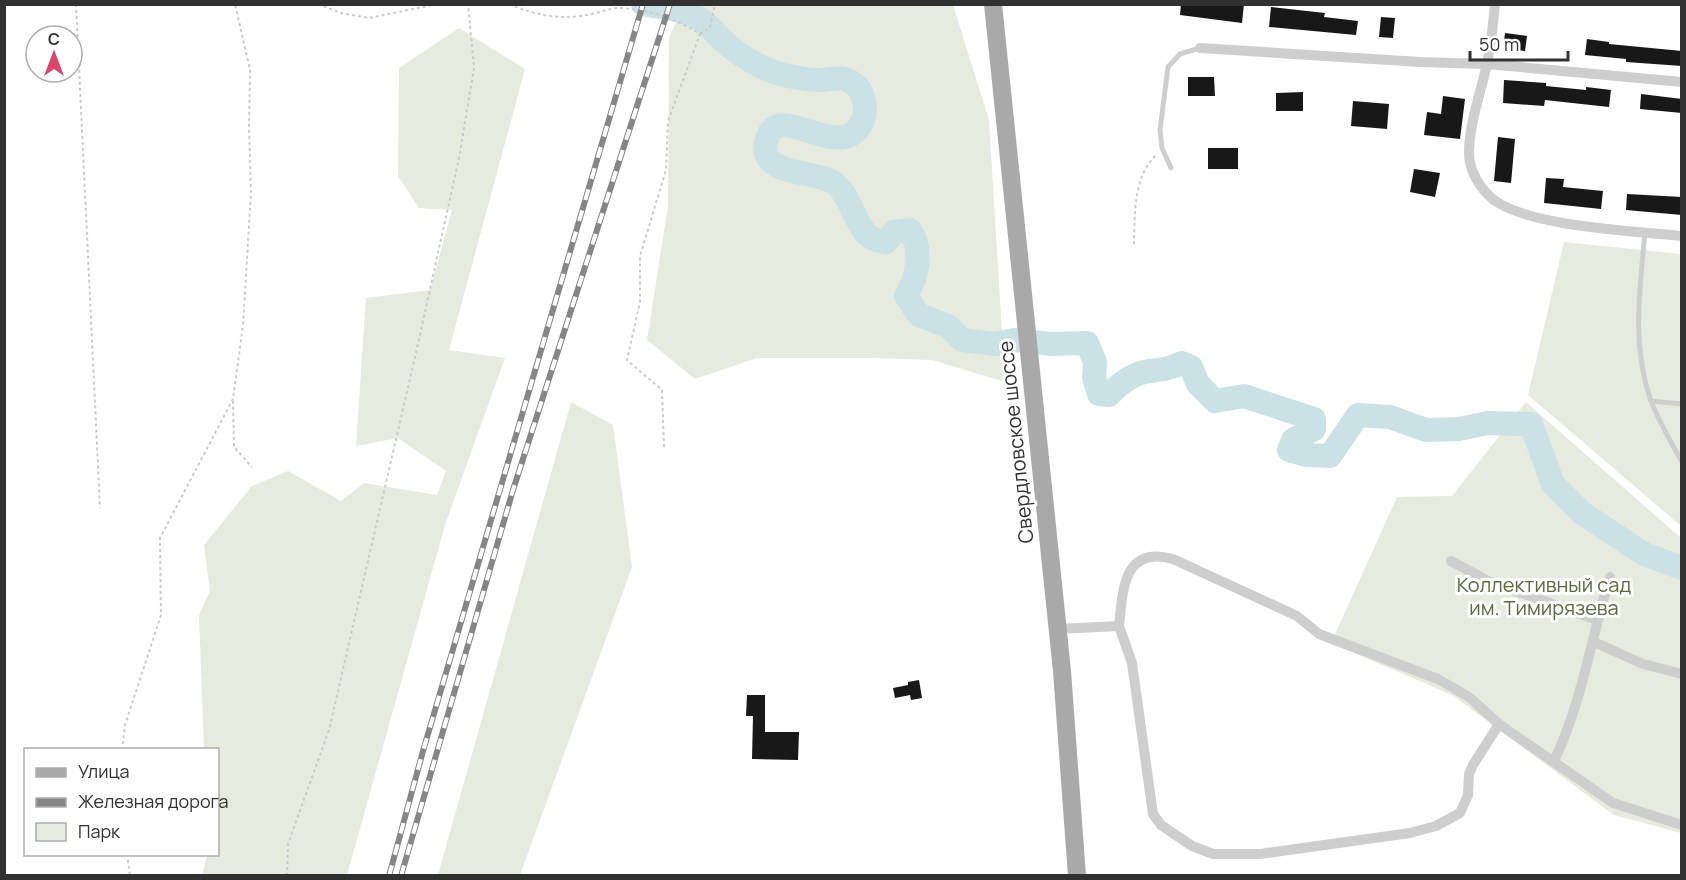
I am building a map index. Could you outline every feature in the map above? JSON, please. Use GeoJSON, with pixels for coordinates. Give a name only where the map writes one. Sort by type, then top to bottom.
{"type":"FeatureCollection","features":[{"type":"Feature","properties":{"kind":"main road","name":"Свердловское шоссе"},"geometry":{"type":"LineString","coordinates":[[993,4],[1062,671],[1077,876]]}},
{"type":"Feature","properties":{"kind":"street"},"geometry":{"type":"LineString","coordinates":[[1496,4],[1487,64],[1470,138],[1469,156],[1479,185],[1494,200],[1512,209],[1571,224],[1682,236]]}},
{"type":"Feature","properties":{"kind":"street"},"geometry":{"type":"LineString","coordinates":[[1200,48],[1487,64],[1682,82]]}},
{"type":"Feature","properties":{"kind":"street"},"geometry":{"type":"LineString","coordinates":[[1499,724],[1469,774],[1468,795],[1460,813],[1436,825],[1399,834],[1260,854],[1213,854],[1192,846],[1161,825],[1153,814],[1132,663],[1119,626],[1123,593],[1130,570],[1141,560],[1159,555],[1173,559],[1297,616],[1319,634],[1438,679],[1469,697],[1499,724],[1613,803],[1682,825]]}},
{"type":"Feature","properties":{"kind":"street"},"geometry":{"type":"LineString","coordinates":[[1451,561],[1488,581],[1597,620]]}},
{"type":"Feature","properties":{"kind":"street"},"geometry":{"type":"LineString","coordinates":[[1554,761],[1566,736],[1594,642],[1597,620],[1610,577]]}},
{"type":"Feature","properties":{"kind":"street"},"geometry":{"type":"LineString","coordinates":[[1057,629],[1119,626]]}},
{"type":"Feature","properties":{"kind":"street"},"geometry":{"type":"LineString","coordinates":[[1594,642],[1643,664],[1682,675]]}},
{"type":"Feature","properties":{"kind":"lane"},"geometry":{"type":"LineString","coordinates":[[1171,168],[1162,148],[1160,130],[1168,67],[1180,54],[1200,48]]}},
{"type":"Feature","properties":{"kind":"lane"},"geometry":{"type":"LineString","coordinates":[[1645,232],[1637,315],[1643,374],[1662,427],[1682,462]]}},
{"type":"Feature","properties":{"kind":"lane"},"geometry":{"type":"LineString","coordinates":[[1651,400],[1682,404]]}},
{"type":"Feature","properties":{"kind":"path"},"geometry":{"type":"LineString","coordinates":[[76,4],[99,508]]}},
{"type":"Feature","properties":{"kind":"path"},"geometry":{"type":"LineString","coordinates":[[235,4],[250,70],[249,126],[252,193],[243,325],[233,399],[234,447],[252,467]]}},
{"type":"Feature","properties":{"kind":"path"},"geometry":{"type":"LineString","coordinates":[[318,4],[341,13],[369,18],[437,4]]}},
{"type":"Feature","properties":{"kind":"path"},"geometry":{"type":"LineString","coordinates":[[287,876],[288,844],[329,730],[416,357],[459,158],[474,68],[468,4]]}},
{"type":"Feature","properties":{"kind":"path"},"geometry":{"type":"LineString","coordinates":[[509,4],[532,14],[549,16],[588,15],[610,9],[632,10],[683,23],[700,34]]}},
{"type":"Feature","properties":{"kind":"path"},"geometry":{"type":"LineString","coordinates":[[664,449],[662,390],[627,360],[640,302],[640,256],[666,170],[668,121],[700,34],[710,28],[715,4]]}},
{"type":"Feature","properties":{"kind":"path"},"geometry":{"type":"LineString","coordinates":[[1134,244],[1135,205],[1143,175],[1151,160],[1162,148]]}},
{"type":"Feature","properties":{"kind":"path"},"geometry":{"type":"LineString","coordinates":[[122,748],[125,725],[161,615],[159,538],[233,399]]}},
{"type":"Feature","properties":{"kind":"path"},"geometry":{"type":"LineString","coordinates":[[127,856],[130,876]]}},
{"type":"Feature","properties":{"kind":"green space"},"geometry":{"type":"Polygon","coordinates":[[[683,5],[953,5],[989,120],[1005,382],[932,360],[874,358],[757,358],[695,379],[647,340],[668,206],[669,38],[683,5]]]}},
{"type":"Feature","properties":{"kind":"green space"},"geometry":{"type":"Polygon","coordinates":[[[459,28],[525,69],[449,350],[505,358],[445,525],[347,875],[202,875],[207,856],[219,856],[219,748],[204,748],[199,615],[210,591],[204,545],[252,486],[288,471],[341,501],[364,483],[437,495],[446,471],[398,438],[356,446],[366,298],[430,290],[452,210],[419,208],[398,176],[399,68],[459,28]]]}},
{"type":"Feature","properties":{"kind":"green space"},"geometry":{"type":"Polygon","coordinates":[[[1564,242],[1681,254],[1681,526],[1528,395],[1564,242]]]}},
{"type":"Feature","properties":{"kind":"green space"},"geometry":{"type":"Polygon","coordinates":[[[571,402],[613,425],[632,567],[520,875],[438,875],[571,402]]]}},
{"type":"Feature","properties":{"kind":"green space","name":"Коллективный сад им. Тимирязева"},"geometry":{"type":"Polygon","coordinates":[[[1526,402],[1681,538],[1681,833],[1614,815],[1452,695],[1331,643],[1397,497],[1452,496],[1526,402]]]}},
{"type":"Feature","properties":{"kind":"building"},"geometry":{"type":"Polygon","coordinates":[[[1181,4],[1244,4],[1242,23],[1180,15],[1181,4]]]}},
{"type":"Feature","properties":{"kind":"building"},"geometry":{"type":"Polygon","coordinates":[[[1271,7],[1325,13],[1324,17],[1358,21],[1356,35],[1269,27],[1271,7]]]}},
{"type":"Feature","properties":{"kind":"building"},"geometry":{"type":"Polygon","coordinates":[[[1381,17],[1395,18],[1393,38],[1379,37],[1381,17]]]}},
{"type":"Feature","properties":{"kind":"building"},"geometry":{"type":"Polygon","coordinates":[[[1505,33],[1527,36],[1525,51],[1503,49],[1505,33]]]}},
{"type":"Feature","properties":{"kind":"building"},"geometry":{"type":"Polygon","coordinates":[[[1587,39],[1609,42],[1609,44],[1682,51],[1682,66],[1626,62],[1626,59],[1585,55],[1587,39]]]}},
{"type":"Feature","properties":{"kind":"building"},"geometry":{"type":"Polygon","coordinates":[[[1188,77],[1214,77],[1215,96],[1188,96],[1188,77]]]}},
{"type":"Feature","properties":{"kind":"building"},"geometry":{"type":"Polygon","coordinates":[[[1504,80],[1546,83],[1546,86],[1586,90],[1586,87],[1611,90],[1609,107],[1545,100],[1544,106],[1503,103],[1504,80]]]}},
{"type":"Feature","properties":{"kind":"building"},"geometry":{"type":"Polygon","coordinates":[[[1303,92],[1303,111],[1276,111],[1276,93],[1303,92]]]}},
{"type":"Feature","properties":{"kind":"building"},"geometry":{"type":"Polygon","coordinates":[[[1641,94],[1682,99],[1682,113],[1640,109],[1641,94]]]}},
{"type":"Feature","properties":{"kind":"building"},"geometry":{"type":"Polygon","coordinates":[[[1443,96],[1465,99],[1460,139],[1424,135],[1427,112],[1441,114],[1443,96]]]}},
{"type":"Feature","properties":{"kind":"building"},"geometry":{"type":"Polygon","coordinates":[[[1353,101],[1389,104],[1387,129],[1351,126],[1353,101]]]}},
{"type":"Feature","properties":{"kind":"building"},"geometry":{"type":"Polygon","coordinates":[[[1498,137],[1515,139],[1511,183],[1494,181],[1498,137]]]}},
{"type":"Feature","properties":{"kind":"building"},"geometry":{"type":"Polygon","coordinates":[[[1208,148],[1238,148],[1238,169],[1208,169],[1208,148]]]}},
{"type":"Feature","properties":{"kind":"building"},"geometry":{"type":"Polygon","coordinates":[[[1414,169],[1440,173],[1435,197],[1410,192],[1414,169]]]}},
{"type":"Feature","properties":{"kind":"building"},"geometry":{"type":"Polygon","coordinates":[[[1546,178],[1564,179],[1563,187],[1603,191],[1601,209],[1544,203],[1546,178]]]}},
{"type":"Feature","properties":{"kind":"building"},"geometry":{"type":"Polygon","coordinates":[[[1627,194],[1682,197],[1682,215],[1626,210],[1627,194]]]}},
{"type":"Feature","properties":{"kind":"building"},"geometry":{"type":"Polygon","coordinates":[[[919,680],[922,698],[911,700],[910,695],[895,698],[893,688],[919,680]]]}},
{"type":"Feature","properties":{"kind":"building"},"geometry":{"type":"Polygon","coordinates":[[[747,695],[765,695],[765,732],[799,732],[798,760],[752,759],[753,716],[746,716],[747,695]]]}},
{"type":"Feature","properties":{"kind":"waterway"},"geometry":{"type":"LineString","coordinates":[[643,4],[694,16],[706,23],[739,54],[769,70],[805,79],[842,78],[857,86],[864,99],[865,110],[861,124],[851,134],[839,138],[785,125],[775,127],[768,136],[765,149],[768,158],[776,165],[786,169],[831,181],[844,194],[862,228],[873,239],[886,242],[894,232],[910,230],[918,254],[914,280],[906,296],[919,315],[948,326],[962,340],[995,344],[1014,340],[1052,344],[1087,343],[1095,362],[1094,378],[1099,394],[1109,395],[1138,374],[1170,368],[1182,363],[1191,367],[1198,384],[1215,401],[1244,396],[1314,419],[1314,429],[1293,440],[1289,450],[1306,455],[1330,456],[1358,415],[1390,417],[1426,430],[1459,429],[1488,423],[1531,424],[1553,484],[1582,513],[1644,554],[1682,568]]}},
{"type":"Feature","properties":{"kind":"railway"},"geometry":{"type":"LineString","coordinates":[[389,876],[423,751],[643,4]]}},
{"type":"Feature","properties":{"kind":"railway"},"geometry":{"type":"LineString","coordinates":[[401,876],[513,490],[670,4]]}}]}
